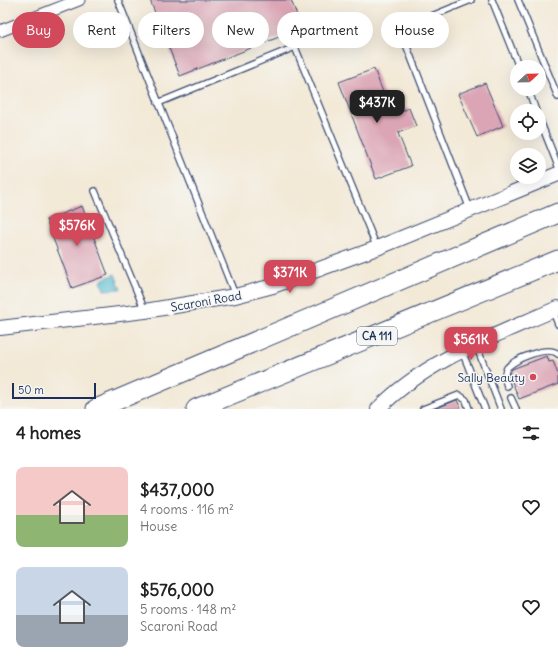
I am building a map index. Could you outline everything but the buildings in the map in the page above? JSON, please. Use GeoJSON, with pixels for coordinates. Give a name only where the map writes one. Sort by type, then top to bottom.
{"type":"FeatureCollection","features":[{"type":"Feature","properties":{"kind":"highway"},"geometry":{"type":"LineString","coordinates":[[96,409],[558,213]]}},
{"type":"Feature","properties":{"kind":"highway","name":"CA 111"},"geometry":{"type":"LineString","coordinates":[[196,409],[558,260]]}},
{"type":"Feature","properties":{"kind":"street"},"geometry":{"type":"LineString","coordinates":[[0,31],[79,0]]}},
{"type":"Feature","properties":{"kind":"street","name":"Scaroni Road"},"geometry":{"type":"LineString","coordinates":[[0,328],[145,311],[235,296],[273,286],[377,248],[558,174]]}},
{"type":"Feature","properties":{"kind":"street"},"geometry":{"type":"LineString","coordinates":[[378,409],[392,395],[424,371],[462,351],[555,309]]}},
{"type":"Feature","properties":{"kind":"lane"},"geometry":{"type":"LineString","coordinates":[[118,0],[235,296]]}},
{"type":"Feature","properties":{"kind":"lane"},"geometry":{"type":"LineString","coordinates":[[470,209],[400,29],[471,0]]}},
{"type":"Feature","properties":{"kind":"lane"},"geometry":{"type":"LineString","coordinates":[[492,0],[516,60]]}},
{"type":"Feature","properties":{"kind":"lane"},"geometry":{"type":"LineString","coordinates":[[518,0],[558,98]]}},
{"type":"Feature","properties":{"kind":"lane"},"geometry":{"type":"LineString","coordinates":[[158,103],[295,47],[377,248]]}},
{"type":"Feature","properties":{"kind":"lane"},"geometry":{"type":"LineString","coordinates":[[546,136],[558,166]]}},
{"type":"Feature","properties":{"kind":"lane"},"geometry":{"type":"LineString","coordinates":[[95,191],[145,311]]}},
{"type":"Feature","properties":{"kind":"lane"},"geometry":{"type":"LineString","coordinates":[[555,309],[558,324]]}},
{"type":"Feature","properties":{"kind":"lane"},"geometry":{"type":"LineString","coordinates":[[476,345],[501,409]]}},
{"type":"Feature","properties":{"kind":"lane"},"geometry":{"type":"LineString","coordinates":[[507,386],[504,379],[506,369],[513,363],[544,350],[551,350],[558,354]]}},
{"type":"Feature","properties":{"kind":"lane"},"geometry":{"type":"LineString","coordinates":[[462,351],[486,409]]}},
{"type":"Feature","properties":{"kind":"lane"},"geometry":{"type":"LineString","coordinates":[[422,409],[459,395],[466,400],[469,409]]}},
{"type":"Feature","properties":{"kind":"lane"},"geometry":{"type":"LineString","coordinates":[[511,398],[516,409]]}},
{"type":"Feature","properties":{"kind":"water"},"geometry":{"type":"Polygon","coordinates":[[[115,274],[121,289],[104,290],[101,282],[103,279],[115,274]]]}},
{"type":"Feature","properties":{"kind":"place","name":"Sally Beauty"},"geometry":{"type":"Point","coordinates":[533,377]}}]}
